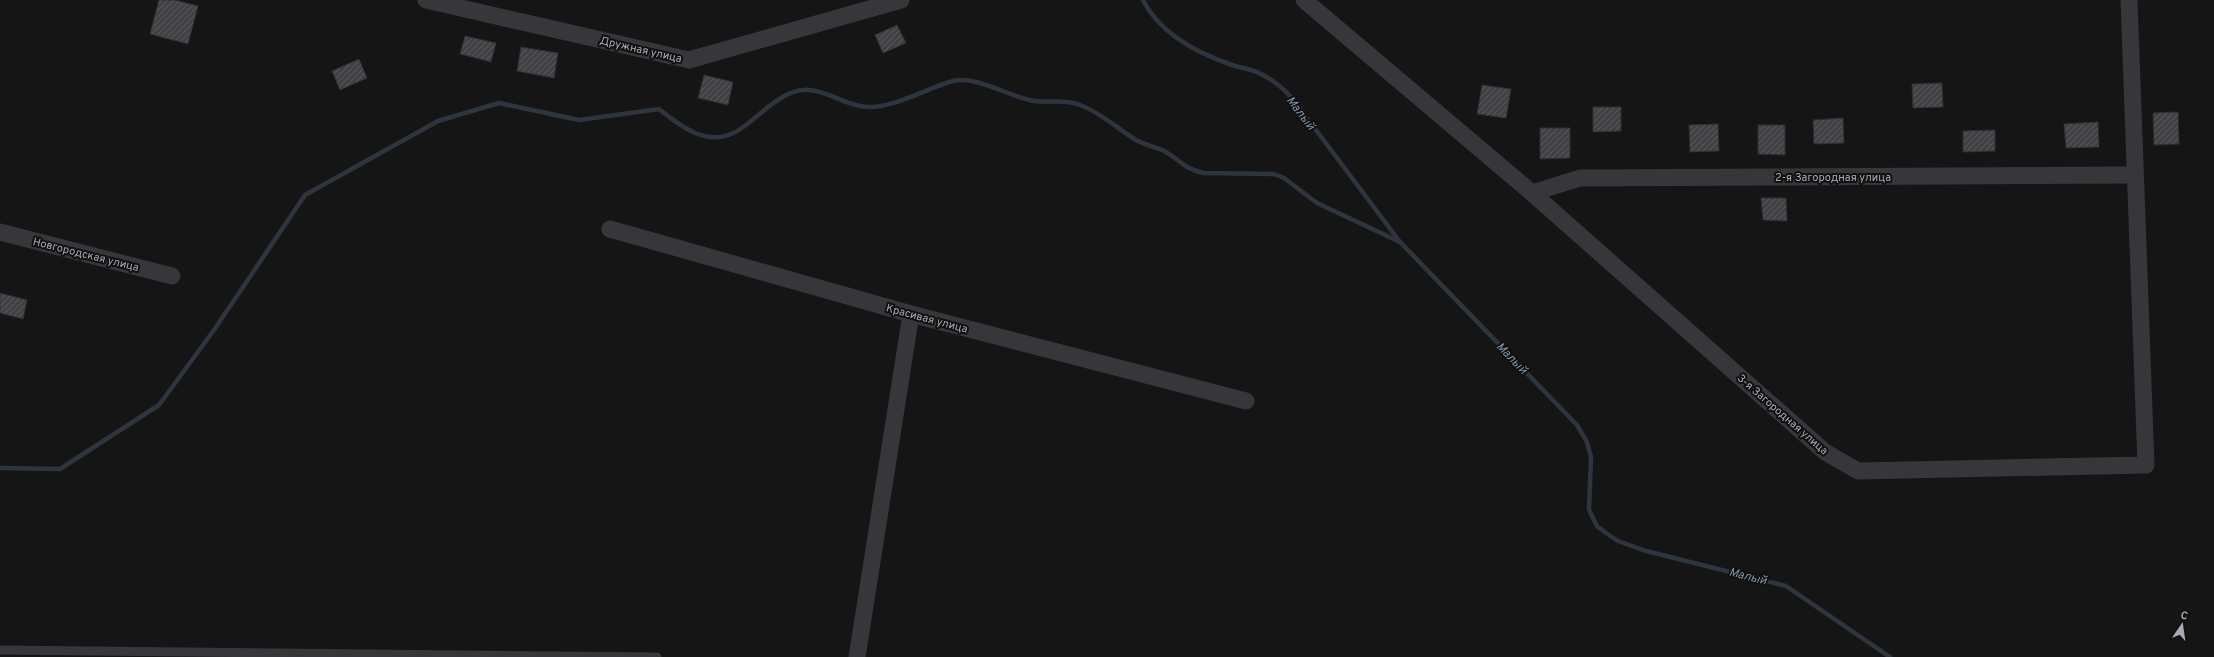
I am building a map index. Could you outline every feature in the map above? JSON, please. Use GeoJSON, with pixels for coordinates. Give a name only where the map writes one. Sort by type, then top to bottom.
{"type":"FeatureCollection","features":[{"type":"Feature","properties":{"kind":"street","name":"Дружная улица"},"geometry":{"type":"LineString","coordinates":[[426,0],[689,60],[901,0]]}},
{"type":"Feature","properties":{"kind":"street","name":"3-я Загородная улица"},"geometry":{"type":"LineString","coordinates":[[1304,0],[1532,193],[1825,452],[1858,471],[2146,465],[2135,175]]}},
{"type":"Feature","properties":{"kind":"street"},"geometry":{"type":"LineString","coordinates":[[2129,0],[2135,175]]}},
{"type":"Feature","properties":{"kind":"street","name":"2-я Загородная улица"},"geometry":{"type":"LineString","coordinates":[[1532,193],[1580,178],[2135,175]]}},
{"type":"Feature","properties":{"kind":"street","name":"Красивая улица"},"geometry":{"type":"LineString","coordinates":[[610,229],[911,314],[1246,401]]}},
{"type":"Feature","properties":{"kind":"street","name":"Новгородская улица"},"geometry":{"type":"LineString","coordinates":[[0,232],[172,276]]}},
{"type":"Feature","properties":{"kind":"street"},"geometry":{"type":"LineString","coordinates":[[856,657],[911,314]]}},
{"type":"Feature","properties":{"kind":"lane"},"geometry":{"type":"LineString","coordinates":[[0,650],[658,657]]}},
{"type":"Feature","properties":{"kind":"building"},"geometry":{"type":"Polygon","coordinates":[[[159,0],[175,0],[198,6],[188,44],[150,34],[159,0]]]}},
{"type":"Feature","properties":{"kind":"building"},"geometry":{"type":"Polygon","coordinates":[[[897,25],[906,43],[883,53],[875,35],[897,25]]]}},
{"type":"Feature","properties":{"kind":"building"},"geometry":{"type":"Polygon","coordinates":[[[465,36],[496,43],[491,62],[460,54],[465,36]]]}},
{"type":"Feature","properties":{"kind":"building"},"geometry":{"type":"Polygon","coordinates":[[[521,47],[558,53],[554,78],[517,71],[521,47]]]}},
{"type":"Feature","properties":{"kind":"building"},"geometry":{"type":"Polygon","coordinates":[[[359,59],[367,78],[340,90],[332,71],[359,59]]]}},
{"type":"Feature","properties":{"kind":"building"},"geometry":{"type":"Polygon","coordinates":[[[704,75],[733,82],[728,105],[698,98],[704,75]]]}},
{"type":"Feature","properties":{"kind":"building"},"geometry":{"type":"Polygon","coordinates":[[[1942,83],[1943,107],[1913,108],[1912,84],[1942,83]]]}},
{"type":"Feature","properties":{"kind":"building"},"geometry":{"type":"Polygon","coordinates":[[[1482,85],[1511,89],[1506,118],[1477,114],[1482,85]]]}},
{"type":"Feature","properties":{"kind":"building"},"geometry":{"type":"Polygon","coordinates":[[[1593,107],[1621,107],[1621,131],[1593,132],[1593,107]]]}},
{"type":"Feature","properties":{"kind":"building"},"geometry":{"type":"Polygon","coordinates":[[[2178,112],[2179,144],[2154,145],[2153,113],[2178,112]]]}},
{"type":"Feature","properties":{"kind":"building"},"geometry":{"type":"Polygon","coordinates":[[[1843,118],[1844,143],[1814,144],[1813,120],[1843,118]]]}},
{"type":"Feature","properties":{"kind":"building"},"geometry":{"type":"Polygon","coordinates":[[[2098,122],[2099,147],[2066,148],[2064,124],[2098,122]]]}},
{"type":"Feature","properties":{"kind":"building"},"geometry":{"type":"Polygon","coordinates":[[[1718,124],[1719,151],[1690,152],[1689,125],[1718,124]]]}},
{"type":"Feature","properties":{"kind":"building"},"geometry":{"type":"Polygon","coordinates":[[[1758,125],[1785,125],[1785,155],[1758,154],[1758,125]]]}},
{"type":"Feature","properties":{"kind":"building"},"geometry":{"type":"Polygon","coordinates":[[[1540,128],[1570,128],[1570,158],[1540,159],[1540,128]]]}},
{"type":"Feature","properties":{"kind":"building"},"geometry":{"type":"Polygon","coordinates":[[[1995,130],[1995,151],[1963,152],[1963,131],[1995,130]]]}},
{"type":"Feature","properties":{"kind":"building"},"geometry":{"type":"Polygon","coordinates":[[[1761,198],[1786,198],[1787,221],[1763,220],[1761,198]]]}},
{"type":"Feature","properties":{"kind":"building"},"geometry":{"type":"Polygon","coordinates":[[[0,293],[27,300],[23,319],[0,313],[0,293]]]}},
{"type":"Feature","properties":{"kind":"waterway","name":"Малый"},"geometry":{"type":"LineString","coordinates":[[1143,0],[1159,23],[1181,41],[1206,55],[1232,65],[1258,72],[1285,91],[1292,98],[1400,242],[1577,425],[1587,442],[1591,457],[1589,510],[1597,526],[1618,541],[1646,551],[1786,586],[1890,657]]}},
{"type":"Feature","properties":{"kind":"waterway"},"geometry":{"type":"LineString","coordinates":[[0,468],[60,469],[159,405],[214,330],[305,195],[438,121],[499,103],[579,120],[659,109],[688,130],[709,137],[719,137],[731,134],[742,128],[773,103],[796,91],[816,91],[852,104],[867,107],[899,101],[953,81],[973,81],[1026,99],[1041,102],[1069,102],[1080,105],[1102,116],[1136,140],[1170,154],[1190,169],[1196,171],[1203,173],[1274,174],[1284,178],[1317,203],[1400,242]]}}]}
